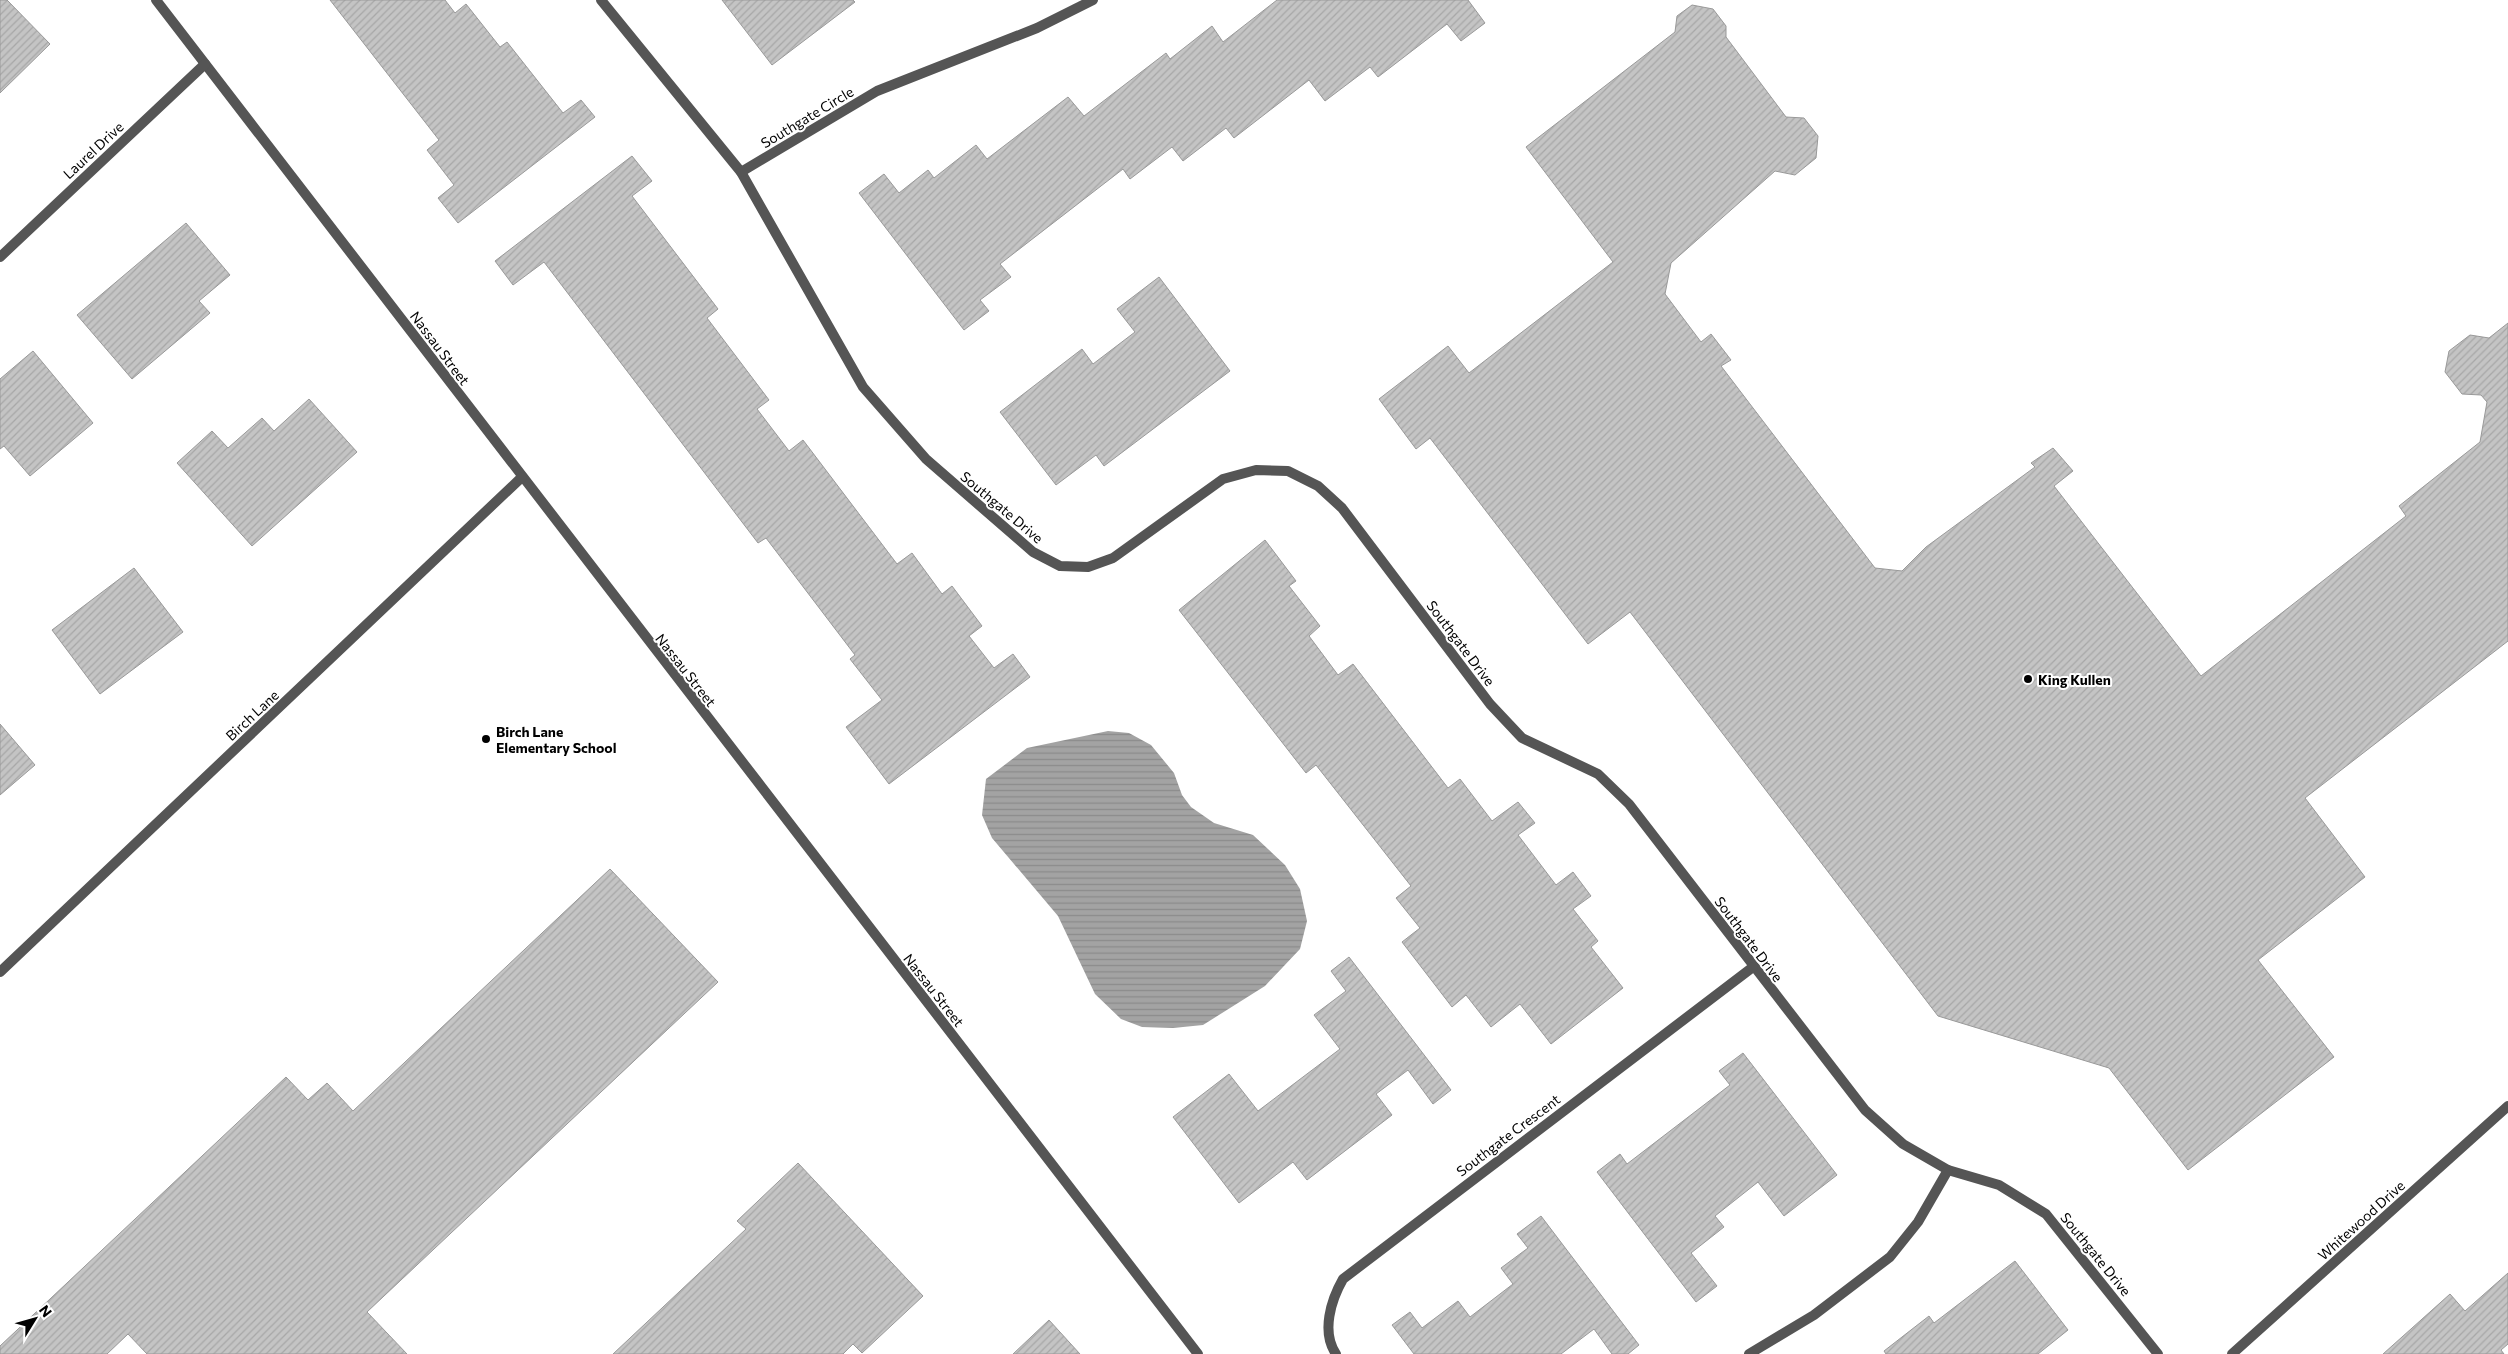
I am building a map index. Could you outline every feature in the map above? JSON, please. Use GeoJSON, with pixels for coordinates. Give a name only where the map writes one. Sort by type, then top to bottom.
{"type":"FeatureCollection","features":[{"type":"Feature","properties":{"kind":"street","name":"Nassau Street"},"geometry":{"type":"LineString","coordinates":[[156,0],[1198,1354]]}},
{"type":"Feature","properties":{"kind":"street"},"geometry":{"type":"LineString","coordinates":[[601,0],[741,172]]}},
{"type":"Feature","properties":{"kind":"street","name":"Southgate Circle"},"geometry":{"type":"LineString","coordinates":[[741,172],[877,91],[1037,28],[1093,0]]}},
{"type":"Feature","properties":{"kind":"street","name":"Laurel Drive"},"geometry":{"type":"LineString","coordinates":[[0,257],[205,64]]}},
{"type":"Feature","properties":{"kind":"street","name":"Southgate Drive"},"geometry":{"type":"LineString","coordinates":[[741,172],[863,387],[926,459],[1002,528],[1033,552],[1060,566],[1088,567],[1113,558],[1223,479],[1256,470],[1288,471],[1318,486],[1342,508],[1490,704],[1522,738],[1598,774],[1629,804],[1865,1110],[1903,1144],[1948,1170],[1999,1185],[2046,1214],[2158,1354]]}},
{"type":"Feature","properties":{"kind":"street","name":"Birch Lane"},"geometry":{"type":"LineString","coordinates":[[0,972],[522,477]]}},
{"type":"Feature","properties":{"kind":"street","name":"Southgate Crescent"},"geometry":{"type":"LineString","coordinates":[[1336,1354],[1328,1323],[1332,1298],[1343,1279],[1753,967]]}},
{"type":"Feature","properties":{"kind":"street","name":"Whitewood Drive"},"geometry":{"type":"LineString","coordinates":[[2232,1354],[2508,1106]]}},
{"type":"Feature","properties":{"kind":"street"},"geometry":{"type":"LineString","coordinates":[[1749,1354],[1814,1315],[1890,1257],[1918,1222],[1948,1170]]}},
{"type":"Feature","properties":{"kind":"shaded area"},"geometry":{"type":"Polygon","coordinates":[[[1108,731],[1129,733],[1151,745],[1174,773],[1182,795],[1191,807],[1214,823],[1253,835],[1285,865],[1300,889],[1307,921],[1300,949],[1265,986],[1203,1025],[1173,1028],[1142,1027],[1121,1019],[1095,994],[1058,916],[992,838],[982,815],[986,779],[1027,748],[1108,731]]]}},
{"type":"Feature","properties":{"kind":"building"},"geometry":{"type":"Polygon","coordinates":[[[0,0],[7,0],[50,44],[0,93],[0,0]]]}},
{"type":"Feature","properties":{"kind":"building"},"geometry":{"type":"Polygon","coordinates":[[[330,0],[445,0],[455,13],[466,4],[500,47],[507,42],[563,113],[581,100],[595,117],[458,223],[438,198],[454,185],[427,150],[439,140],[330,0]]]}},
{"type":"Feature","properties":{"kind":"building"},"geometry":{"type":"Polygon","coordinates":[[[722,0],[853,0],[855,2],[772,65],[722,0]]]}},
{"type":"Feature","properties":{"kind":"building"},"geometry":{"type":"Polygon","coordinates":[[[1277,0],[1468,0],[1485,23],[1461,41],[1447,24],[1378,77],[1370,67],[1325,101],[1309,80],[1234,138],[1226,128],[1183,161],[1172,147],[1130,179],[1123,169],[1000,264],[1011,277],[980,300],[989,311],[964,330],[859,193],[884,174],[899,193],[928,170],[934,178],[976,145],[987,159],[1068,97],[1084,116],[1166,53],[1170,59],[1212,26],[1223,42],[1277,0]]]}},
{"type":"Feature","properties":{"kind":"building"},"geometry":{"type":"Polygon","coordinates":[[[1692,5],[1713,9],[1726,26],[1726,37],[1786,117],[1804,118],[1818,136],[1816,158],[1795,175],[1775,171],[1671,263],[1665,294],[1701,342],[1711,334],[1731,360],[1721,366],[1875,568],[1902,571],[1926,547],[2035,467],[2031,463],[2053,448],[2073,471],[2054,486],[2201,676],[2406,516],[2399,506],[2480,442],[2487,402],[2481,395],[2462,394],[2445,372],[2449,351],[2470,335],[2489,338],[2508,323],[2508,641],[2305,798],[2365,877],[2258,960],[2334,1057],[2188,1170],[2109,1068],[1938,1016],[1630,612],[1588,644],[1430,438],[1416,449],[1379,399],[1448,346],[1469,373],[1613,262],[1526,147],[1675,32],[1677,16],[1692,5]]]}},
{"type":"Feature","properties":{"kind":"building"},"geometry":{"type":"Polygon","coordinates":[[[632,156],[652,181],[632,196],[718,309],[707,318],[769,400],[757,409],[789,451],[803,440],[897,564],[912,553],[942,594],[952,586],[982,626],[969,636],[994,668],[1013,654],[1030,677],[889,784],[846,727],[882,700],[850,659],[855,655],[766,538],[758,543],[544,262],[513,285],[495,261],[632,156]]]}},
{"type":"Feature","properties":{"kind":"building"},"geometry":{"type":"Polygon","coordinates":[[[186,223],[230,275],[199,301],[210,313],[132,379],[77,315],[186,223]]]}},
{"type":"Feature","properties":{"kind":"building"},"geometry":{"type":"Polygon","coordinates":[[[1159,277],[1230,371],[1104,466],[1096,455],[1056,485],[1000,412],[1082,349],[1093,364],[1135,332],[1117,309],[1159,277]]]}},
{"type":"Feature","properties":{"kind":"building"},"geometry":{"type":"Polygon","coordinates":[[[33,351],[93,423],[30,476],[4,446],[0,449],[0,379],[33,351]]]}},
{"type":"Feature","properties":{"kind":"building"},"geometry":{"type":"Polygon","coordinates":[[[309,399],[357,452],[252,546],[177,463],[212,431],[228,448],[262,418],[274,431],[309,399]]]}},
{"type":"Feature","properties":{"kind":"building"},"geometry":{"type":"Polygon","coordinates":[[[1265,540],[1296,581],[1289,586],[1320,626],[1309,636],[1338,675],[1353,664],[1448,788],[1460,779],[1492,821],[1518,802],[1535,823],[1518,835],[1556,885],[1573,872],[1591,896],[1573,909],[1598,941],[1591,947],[1623,988],[1551,1044],[1520,1004],[1491,1027],[1466,995],[1452,1007],[1402,942],[1420,928],[1396,898],[1411,886],[1316,765],[1306,773],[1179,610],[1265,540]]]}},
{"type":"Feature","properties":{"kind":"building"},"geometry":{"type":"Polygon","coordinates":[[[134,568],[183,632],[100,694],[52,630],[134,568]]]}},
{"type":"Feature","properties":{"kind":"building"},"geometry":{"type":"Polygon","coordinates":[[[0,724],[35,765],[0,795],[0,724]]]}},
{"type":"Feature","properties":{"kind":"building"},"geometry":{"type":"Polygon","coordinates":[[[610,869],[718,982],[367,1312],[407,1354],[147,1354],[128,1334],[107,1354],[0,1354],[0,1346],[286,1077],[308,1100],[327,1083],[353,1111],[610,869]]]}},
{"type":"Feature","properties":{"kind":"building"},"geometry":{"type":"Polygon","coordinates":[[[1349,957],[1451,1090],[1433,1104],[1408,1070],[1376,1094],[1392,1115],[1307,1180],[1293,1162],[1239,1203],[1173,1117],[1229,1074],[1258,1111],[1340,1049],[1314,1015],[1346,991],[1331,971],[1349,957]]]}},
{"type":"Feature","properties":{"kind":"building"},"geometry":{"type":"Polygon","coordinates":[[[1743,1053],[1837,1175],[1784,1216],[1758,1182],[1715,1216],[1724,1227],[1691,1253],[1717,1286],[1696,1302],[1597,1172],[1620,1154],[1627,1164],[1730,1085],[1719,1071],[1743,1053]]]}},
{"type":"Feature","properties":{"kind":"building"},"geometry":{"type":"Polygon","coordinates":[[[798,1163],[923,1296],[862,1353],[853,1344],[843,1354],[613,1354],[746,1229],[737,1221],[798,1163]]]}},
{"type":"Feature","properties":{"kind":"building"},"geometry":{"type":"Polygon","coordinates":[[[1541,1216],[1639,1345],[1628,1354],[1612,1354],[1594,1329],[1561,1354],[1414,1354],[1392,1325],[1410,1312],[1422,1328],[1458,1301],[1470,1317],[1513,1284],[1501,1268],[1528,1248],[1517,1234],[1541,1216]]]}},
{"type":"Feature","properties":{"kind":"building"},"geometry":{"type":"Polygon","coordinates":[[[2015,1261],[2068,1330],[2038,1354],[1886,1354],[1884,1351],[1929,1316],[1934,1323],[2015,1261]]]}},
{"type":"Feature","properties":{"kind":"building"},"geometry":{"type":"Polygon","coordinates":[[[2508,1273],[2508,1344],[2501,1350],[2504,1354],[2383,1354],[2450,1294],[2465,1311],[2508,1273]]]}},
{"type":"Feature","properties":{"kind":"building"},"geometry":{"type":"Polygon","coordinates":[[[1049,1320],[1080,1354],[1013,1354],[1049,1320]]]}},
{"type":"Feature","properties":{"kind":"place","name":"King Kullen"},"geometry":{"type":"Point","coordinates":[2028,679]}},
{"type":"Feature","properties":{"kind":"place","name":"Birch Lane Elementary School"},"geometry":{"type":"Point","coordinates":[486,739]}}]}
